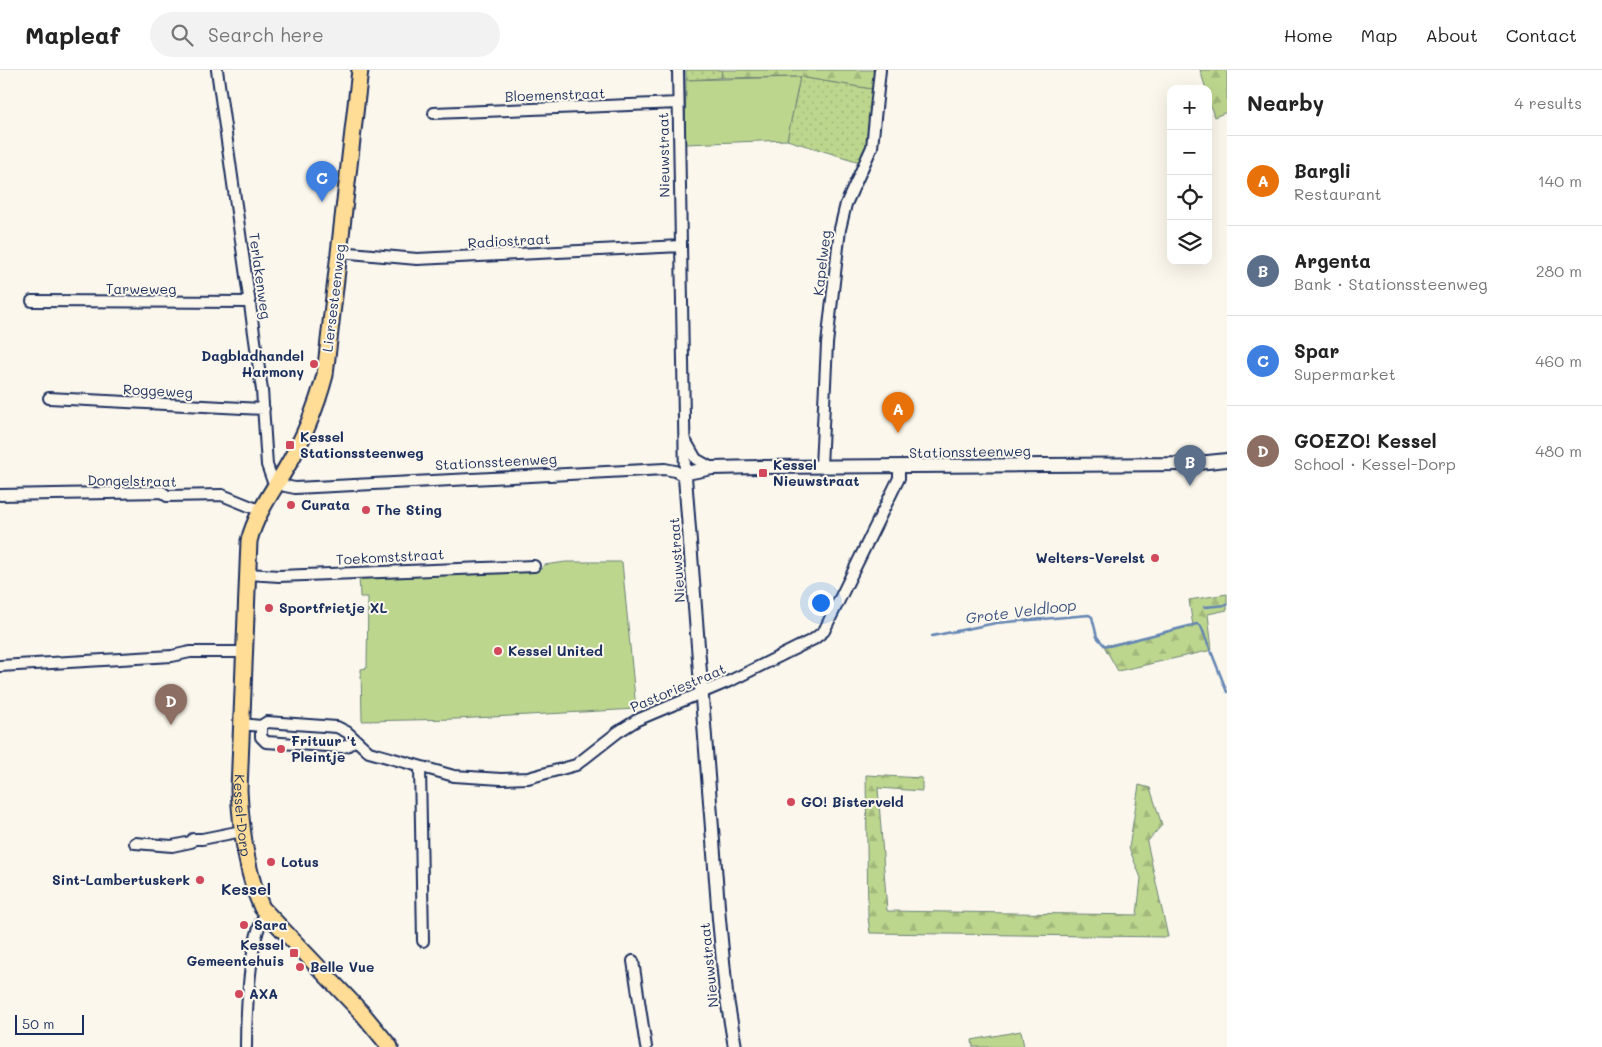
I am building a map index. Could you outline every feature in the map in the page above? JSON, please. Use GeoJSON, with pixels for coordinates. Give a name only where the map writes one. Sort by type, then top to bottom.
{"type":"FeatureCollection","features":[{"type":"Feature","properties":{"kind":"main road","name":"Liersesteenweg"},"geometry":{"type":"LineString","coordinates":[[260,510],[278,483],[306,430],[319,397],[325,375],[360,70]]}},
{"type":"Feature","properties":{"kind":"main road","name":"Kessel-Dorp"},"geometry":{"type":"LineString","coordinates":[[260,510],[249,541],[239,790],[242,831],[257,898],[266,914],[324,972],[390,1047]]}},
{"type":"Feature","properties":{"kind":"street","name":"Terlakenweg"},"geometry":{"type":"LineString","coordinates":[[217,70],[264,409],[268,472],[272,479],[278,483]]}},
{"type":"Feature","properties":{"kind":"street","name":"Nieuwstraat"},"geometry":{"type":"LineString","coordinates":[[678,70],[685,477],[721,938],[735,1047]]}},
{"type":"Feature","properties":{"kind":"street","name":"Kapelweg"},"geometry":{"type":"LineString","coordinates":[[821,466],[827,344],[840,229],[846,204],[866,165],[872,147],[880,70]]}},
{"type":"Feature","properties":{"kind":"street","name":"Bloemenstraat"},"geometry":{"type":"LineString","coordinates":[[434,113],[678,103]]}},
{"type":"Feature","properties":{"kind":"street","name":"Radiostraat"},"geometry":{"type":"LineString","coordinates":[[339,252],[417,259],[681,246]]}},
{"type":"Feature","properties":{"kind":"street","name":"Tarweweg"},"geometry":{"type":"LineString","coordinates":[[32,301],[140,303],[250,302]]}},
{"type":"Feature","properties":{"kind":"street","name":"Roggeweg"},"geometry":{"type":"LineString","coordinates":[[50,398],[264,409]]}},
{"type":"Feature","properties":{"kind":"street"},"geometry":{"type":"LineString","coordinates":[[684,437],[696,459],[712,468]]}},
{"type":"Feature","properties":{"kind":"street","name":"Stationssteenweg"},"geometry":{"type":"LineString","coordinates":[[278,483],[295,488],[664,469],[675,471],[685,477],[690,470],[712,468],[821,466],[899,468],[1188,464],[1227,460]]}},
{"type":"Feature","properties":{"kind":"street","name":"Pastoriestraat"},"geometry":{"type":"LineString","coordinates":[[355,740],[369,752],[465,778],[528,778],[578,763],[637,720],[702,694],[779,658],[824,632],[898,478],[899,468]]}},
{"type":"Feature","properties":{"kind":"street","name":"Dongelstraat"},"geometry":{"type":"LineString","coordinates":[[0,495],[162,492],[167,496],[222,495],[260,510]]}},
{"type":"Feature","properties":{"kind":"street","name":"Toekomststraat"},"geometry":{"type":"LineString","coordinates":[[247,574],[279,576],[534,566]]}},
{"type":"Feature","properties":{"kind":"street"},"geometry":{"type":"LineString","coordinates":[[0,666],[172,656],[190,652],[244,652]]}},
{"type":"Feature","properties":{"kind":"street"},"geometry":{"type":"LineString","coordinates":[[241,724],[261,726],[267,722],[337,727],[347,732],[355,740],[347,746],[266,742],[261,737],[261,726]]}},
{"type":"Feature","properties":{"kind":"street"},"geometry":{"type":"LineString","coordinates":[[420,767],[423,941]]}},
{"type":"Feature","properties":{"kind":"street"},"geometry":{"type":"LineString","coordinates":[[135,843],[172,846],[191,842],[193,839],[242,831]]}},
{"type":"Feature","properties":{"kind":"street"},"geometry":{"type":"LineString","coordinates":[[246,1047],[246,1026],[254,945],[260,922],[266,914]]}},
{"type":"Feature","properties":{"kind":"street"},"geometry":{"type":"LineString","coordinates":[[632,961],[646,1047]]}},
{"type":"Feature","properties":{"kind":"green space"},"geometry":{"type":"Polygon","coordinates":[[[686,70],[722,70],[721,78],[686,80],[686,70]]]}},
{"type":"Feature","properties":{"kind":"green space"},"geometry":{"type":"Polygon","coordinates":[[[722,70],[878,70],[872,89],[800,77],[721,78],[722,70]]]}},
{"type":"Feature","properties":{"kind":"green space"},"geometry":{"type":"Polygon","coordinates":[[[1200,70],[1227,70],[1227,112],[1214,117],[1212,110],[1212,85],[1205,85],[1200,70]]]}},
{"type":"Feature","properties":{"kind":"green space"},"geometry":{"type":"Polygon","coordinates":[[[800,77],[872,89],[870,137],[863,163],[787,140],[800,77]]]}},
{"type":"Feature","properties":{"kind":"green space"},"geometry":{"type":"Polygon","coordinates":[[[800,77],[787,140],[685,144],[686,80],[800,77]]]}},
{"type":"Feature","properties":{"kind":"green space","name":"Kessel United"},"geometry":{"type":"Polygon","coordinates":[[[566,562],[622,562],[636,709],[456,719],[362,721],[361,669],[367,668],[368,597],[360,597],[359,574],[541,569],[544,565],[566,562]]]}},
{"type":"Feature","properties":{"kind":"green space"},"geometry":{"type":"Polygon","coordinates":[[[1227,594],[1227,610],[1208,614],[1212,650],[1118,671],[1104,646],[1193,626],[1189,600],[1227,594]]]}},
{"type":"Feature","properties":{"kind":"green space"},"geometry":{"type":"Polygon","coordinates":[[[866,775],[922,778],[922,791],[878,788],[887,911],[1137,915],[1141,878],[1129,848],[1139,785],[1150,788],[1162,825],[1147,842],[1168,937],[870,933],[868,917],[866,775]]]}},
{"type":"Feature","properties":{"kind":"green space"},"geometry":{"type":"Polygon","coordinates":[[[1021,1031],[1024,1047],[973,1047],[972,1040],[1021,1031]]]}},
{"type":"Feature","properties":{"kind":"waterway"},"geometry":{"type":"LineString","coordinates":[[1204,607],[1227,605]]}},
{"type":"Feature","properties":{"kind":"waterway","name":"Grote Veldloop"},"geometry":{"type":"LineString","coordinates":[[932,636],[996,623],[1089,615],[1092,617],[1097,637],[1104,645],[1109,646],[1197,624],[1201,626],[1227,692]]}},
{"type":"Feature","properties":{"kind":"place","name":"Spar"},"geometry":{"type":"Point","coordinates":[322,202]}},
{"type":"Feature","properties":{"kind":"place","name":"Dagbladhandel Harmony"},"geometry":{"type":"Point","coordinates":[314,364]}},
{"type":"Feature","properties":{"kind":"place","name":"Bargli"},"geometry":{"type":"Point","coordinates":[898,433]}},
{"type":"Feature","properties":{"kind":"place","name":"Kessel Stationssteenweg"},"geometry":{"type":"Point","coordinates":[290,445]}},
{"type":"Feature","properties":{"kind":"place","name":"Kessel Nieuwstraat"},"geometry":{"type":"Point","coordinates":[763,473]}},
{"type":"Feature","properties":{"kind":"place","name":"Argenta"},"geometry":{"type":"Point","coordinates":[1190,486]}},
{"type":"Feature","properties":{"kind":"place","name":"Curata"},"geometry":{"type":"Point","coordinates":[291,505]}},
{"type":"Feature","properties":{"kind":"place","name":"The Sting"},"geometry":{"type":"Point","coordinates":[366,510]}},
{"type":"Feature","properties":{"kind":"place","name":"Welters-Verelst"},"geometry":{"type":"Point","coordinates":[1155,558]}},
{"type":"Feature","properties":{"kind":"place","name":"Sportfrietje XL"},"geometry":{"type":"Point","coordinates":[269,608]}},
{"type":"Feature","properties":{"kind":"place","name":"Kessel United"},"geometry":{"type":"Point","coordinates":[498,651]}},
{"type":"Feature","properties":{"kind":"place","name":"GOEZO! Kessel"},"geometry":{"type":"Point","coordinates":[171,725]}},
{"type":"Feature","properties":{"kind":"place","name":"Frituur 't Pleintje"},"geometry":{"type":"Point","coordinates":[281,749]}},
{"type":"Feature","properties":{"kind":"place","name":"GO! Bisterveld"},"geometry":{"type":"Point","coordinates":[791,802]}},
{"type":"Feature","properties":{"kind":"place","name":"Lotus"},"geometry":{"type":"Point","coordinates":[271,862]}},
{"type":"Feature","properties":{"kind":"place","name":"Sint-Lambertuskerk"},"geometry":{"type":"Point","coordinates":[200,880]}},
{"type":"Feature","properties":{"kind":"place","name":"Sara"},"geometry":{"type":"Point","coordinates":[244,925]}},
{"type":"Feature","properties":{"kind":"place","name":"Kessel Gemeentehuis"},"geometry":{"type":"Point","coordinates":[294,953]}},
{"type":"Feature","properties":{"kind":"place","name":"Belle Vue"},"geometry":{"type":"Point","coordinates":[300,967]}},
{"type":"Feature","properties":{"kind":"place","name":"AXA"},"geometry":{"type":"Point","coordinates":[239,994]}},
{"type":"Feature","properties":{"kind":"district","name":"Kessel"},"geometry":{"type":"Point","coordinates":[246,889]}}]}
